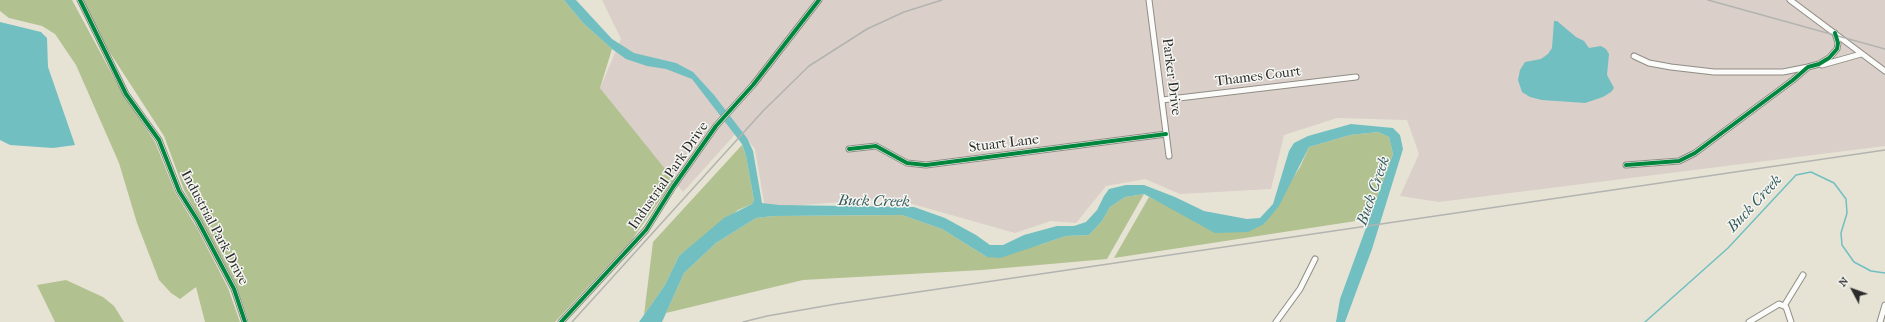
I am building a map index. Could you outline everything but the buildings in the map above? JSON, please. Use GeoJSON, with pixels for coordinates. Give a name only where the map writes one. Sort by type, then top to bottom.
{"type":"FeatureCollection","features":[{"type":"Feature","properties":{"kind":"street","name":"Industrial Park Drive"},"geometry":{"type":"LineString","coordinates":[[80,0],[126,94],[158,140],[179,191],[198,222],[234,289],[244,322]]}},
{"type":"Feature","properties":{"kind":"street","name":"Industrial Park Drive"},"geometry":{"type":"LineString","coordinates":[[561,322],[646,230],[673,187],[716,126],[753,85],[819,0]]}},
{"type":"Feature","properties":{"kind":"street","name":"Parker Drive"},"geometry":{"type":"LineString","coordinates":[[1149,0],[1169,156]]}},
{"type":"Feature","properties":{"kind":"street"},"geometry":{"type":"LineString","coordinates":[[1790,0],[1885,71]]}},
{"type":"Feature","properties":{"kind":"street"},"geometry":{"type":"LineString","coordinates":[[1626,165],[1679,161],[1695,153],[1794,80],[1808,67],[1819,64],[1833,54],[1837,49],[1838,43],[1835,33]]}},
{"type":"Feature","properties":{"kind":"street"},"geometry":{"type":"LineString","coordinates":[[1634,56],[1657,64],[1714,72],[1783,72],[1832,63],[1861,54]]}},
{"type":"Feature","properties":{"kind":"street","name":"Thames Court"},"geometry":{"type":"LineString","coordinates":[[1162,100],[1356,77]]}},
{"type":"Feature","properties":{"kind":"street","name":"Stuart Lane"},"geometry":{"type":"LineString","coordinates":[[849,149],[876,146],[907,162],[926,165],[1166,134]]}},
{"type":"Feature","properties":{"kind":"street"},"geometry":{"type":"LineString","coordinates":[[1276,322],[1300,290],[1315,259]]}},
{"type":"Feature","properties":{"kind":"street"},"geometry":{"type":"LineString","coordinates":[[1784,306],[1803,275]]}},
{"type":"Feature","properties":{"kind":"street"},"geometry":{"type":"LineString","coordinates":[[1749,322],[1776,305],[1784,306],[1788,311],[1790,322]]}},
{"type":"Feature","properties":{"kind":"street"},"geometry":{"type":"LineString","coordinates":[[1880,322],[1885,305]]}},
{"type":"Feature","properties":{"kind":"shaded area"},"geometry":{"type":"Polygon","coordinates":[[[602,0],[1885,0],[1885,146],[1439,202],[1400,196],[1419,154],[1407,120],[1337,118],[1284,135],[1271,189],[1180,194],[1145,179],[1106,186],[1076,223],[1051,221],[1015,233],[891,198],[765,208],[755,149],[739,130],[683,192],[600,88],[621,39],[602,0]]]}},
{"type":"Feature","properties":{"kind":"green space"},"geometry":{"type":"Polygon","coordinates":[[[0,0],[72,0],[120,89],[155,142],[175,192],[197,228],[228,288],[240,322],[205,322],[196,287],[180,299],[171,293],[159,280],[137,223],[119,163],[76,65],[55,34],[42,26],[9,18],[0,11],[0,0]]]}},
{"type":"Feature","properties":{"kind":"green space"},"geometry":{"type":"Polygon","coordinates":[[[83,0],[564,0],[583,23],[612,49],[600,88],[674,180],[631,241],[555,322],[249,322],[236,285],[184,190],[164,136],[92,25],[83,0]]]}},
{"type":"Feature","properties":{"kind":"green space"},"geometry":{"type":"Polygon","coordinates":[[[1378,132],[1389,137],[1393,154],[1369,219],[1114,258],[1149,197],[1174,209],[1264,224],[1300,167],[1309,147],[1350,135],[1378,132]]]}},
{"type":"Feature","properties":{"kind":"green space"},"geometry":{"type":"Polygon","coordinates":[[[742,145],[746,156],[754,200],[752,204],[738,210],[679,256],[665,285],[644,315],[653,242],[742,145]]]}},
{"type":"Feature","properties":{"kind":"green space"},"geometry":{"type":"Polygon","coordinates":[[[1144,194],[1107,259],[982,270],[803,280],[666,313],[684,273],[716,243],[756,218],[774,216],[902,215],[942,229],[987,257],[1042,244],[1066,236],[1089,235],[1102,221],[1110,207],[1125,197],[1144,194]]]}},
{"type":"Feature","properties":{"kind":"green space"},"geometry":{"type":"Polygon","coordinates":[[[66,280],[103,297],[114,306],[124,322],[55,322],[37,285],[66,280]]]}},
{"type":"Feature","properties":{"kind":"water"},"geometry":{"type":"Polygon","coordinates":[[[564,0],[576,0],[612,39],[634,53],[676,63],[693,72],[714,95],[747,138],[753,151],[762,203],[779,205],[914,207],[945,218],[976,235],[990,245],[1003,245],[1024,235],[1057,226],[1074,226],[1086,222],[1097,210],[1109,189],[1126,185],[1144,185],[1175,197],[1204,211],[1247,219],[1260,218],[1273,204],[1289,151],[1294,143],[1308,136],[1351,124],[1393,128],[1400,135],[1403,149],[1372,249],[1345,322],[1336,322],[1340,299],[1393,154],[1389,137],[1378,132],[1350,135],[1309,147],[1279,206],[1264,224],[1248,232],[1215,233],[1144,194],[1125,197],[1110,207],[1102,221],[1089,235],[1066,236],[1000,258],[987,257],[942,229],[902,215],[774,216],[756,218],[716,243],[684,273],[662,322],[639,322],[665,285],[679,256],[724,218],[752,204],[754,200],[746,156],[742,144],[692,79],[666,69],[647,66],[626,59],[612,49],[583,23],[564,0]]]}},
{"type":"Feature","properties":{"kind":"water"},"geometry":{"type":"Polygon","coordinates":[[[1554,21],[1557,21],[1576,37],[1584,41],[1589,48],[1601,46],[1606,49],[1609,54],[1607,75],[1614,88],[1611,92],[1603,97],[1585,103],[1542,100],[1530,97],[1522,92],[1518,80],[1520,70],[1525,62],[1541,59],[1548,54],[1552,48],[1554,21]]]}},
{"type":"Feature","properties":{"kind":"water"},"geometry":{"type":"Polygon","coordinates":[[[0,22],[41,32],[47,38],[48,67],[75,145],[53,148],[10,145],[0,140],[0,22]]]}},
{"type":"Feature","properties":{"kind":"waterway","name":"Buck Creek"},"geometry":{"type":"LineString","coordinates":[[1645,322],[1728,248],[1796,175],[1811,172],[1834,183],[1846,199],[1847,213],[1841,233],[1842,245],[1854,262],[1871,271],[1885,273]]}},
{"type":"Feature","properties":{"kind":"railway"},"geometry":{"type":"LineString","coordinates":[[572,322],[763,111],[809,66],[867,29],[904,12],[942,0]]}},
{"type":"Feature","properties":{"kind":"railway"},"geometry":{"type":"LineString","coordinates":[[1708,0],[1885,49]]}},
{"type":"Feature","properties":{"kind":"railway"},"geometry":{"type":"LineString","coordinates":[[743,322],[767,316],[836,304],[1885,150]]}},
{"type":"Feature","properties":{"kind":"cycle path"},"geometry":{"type":"LineString","coordinates":[[80,0],[126,94],[159,140],[179,191],[198,221],[234,289],[245,322]]}},
{"type":"Feature","properties":{"kind":"cycle path"},"geometry":{"type":"LineString","coordinates":[[561,322],[646,230],[673,187],[716,126],[753,85],[819,0]]}},
{"type":"Feature","properties":{"kind":"cycle path"},"geometry":{"type":"LineString","coordinates":[[1626,165],[1679,161],[1695,153],[1793,80],[1808,67],[1819,64],[1829,58],[1837,49],[1838,43],[1835,33]]}},
{"type":"Feature","properties":{"kind":"cycle path"},"geometry":{"type":"LineString","coordinates":[[849,149],[876,146],[907,163],[926,165],[1166,134]]}}]}
